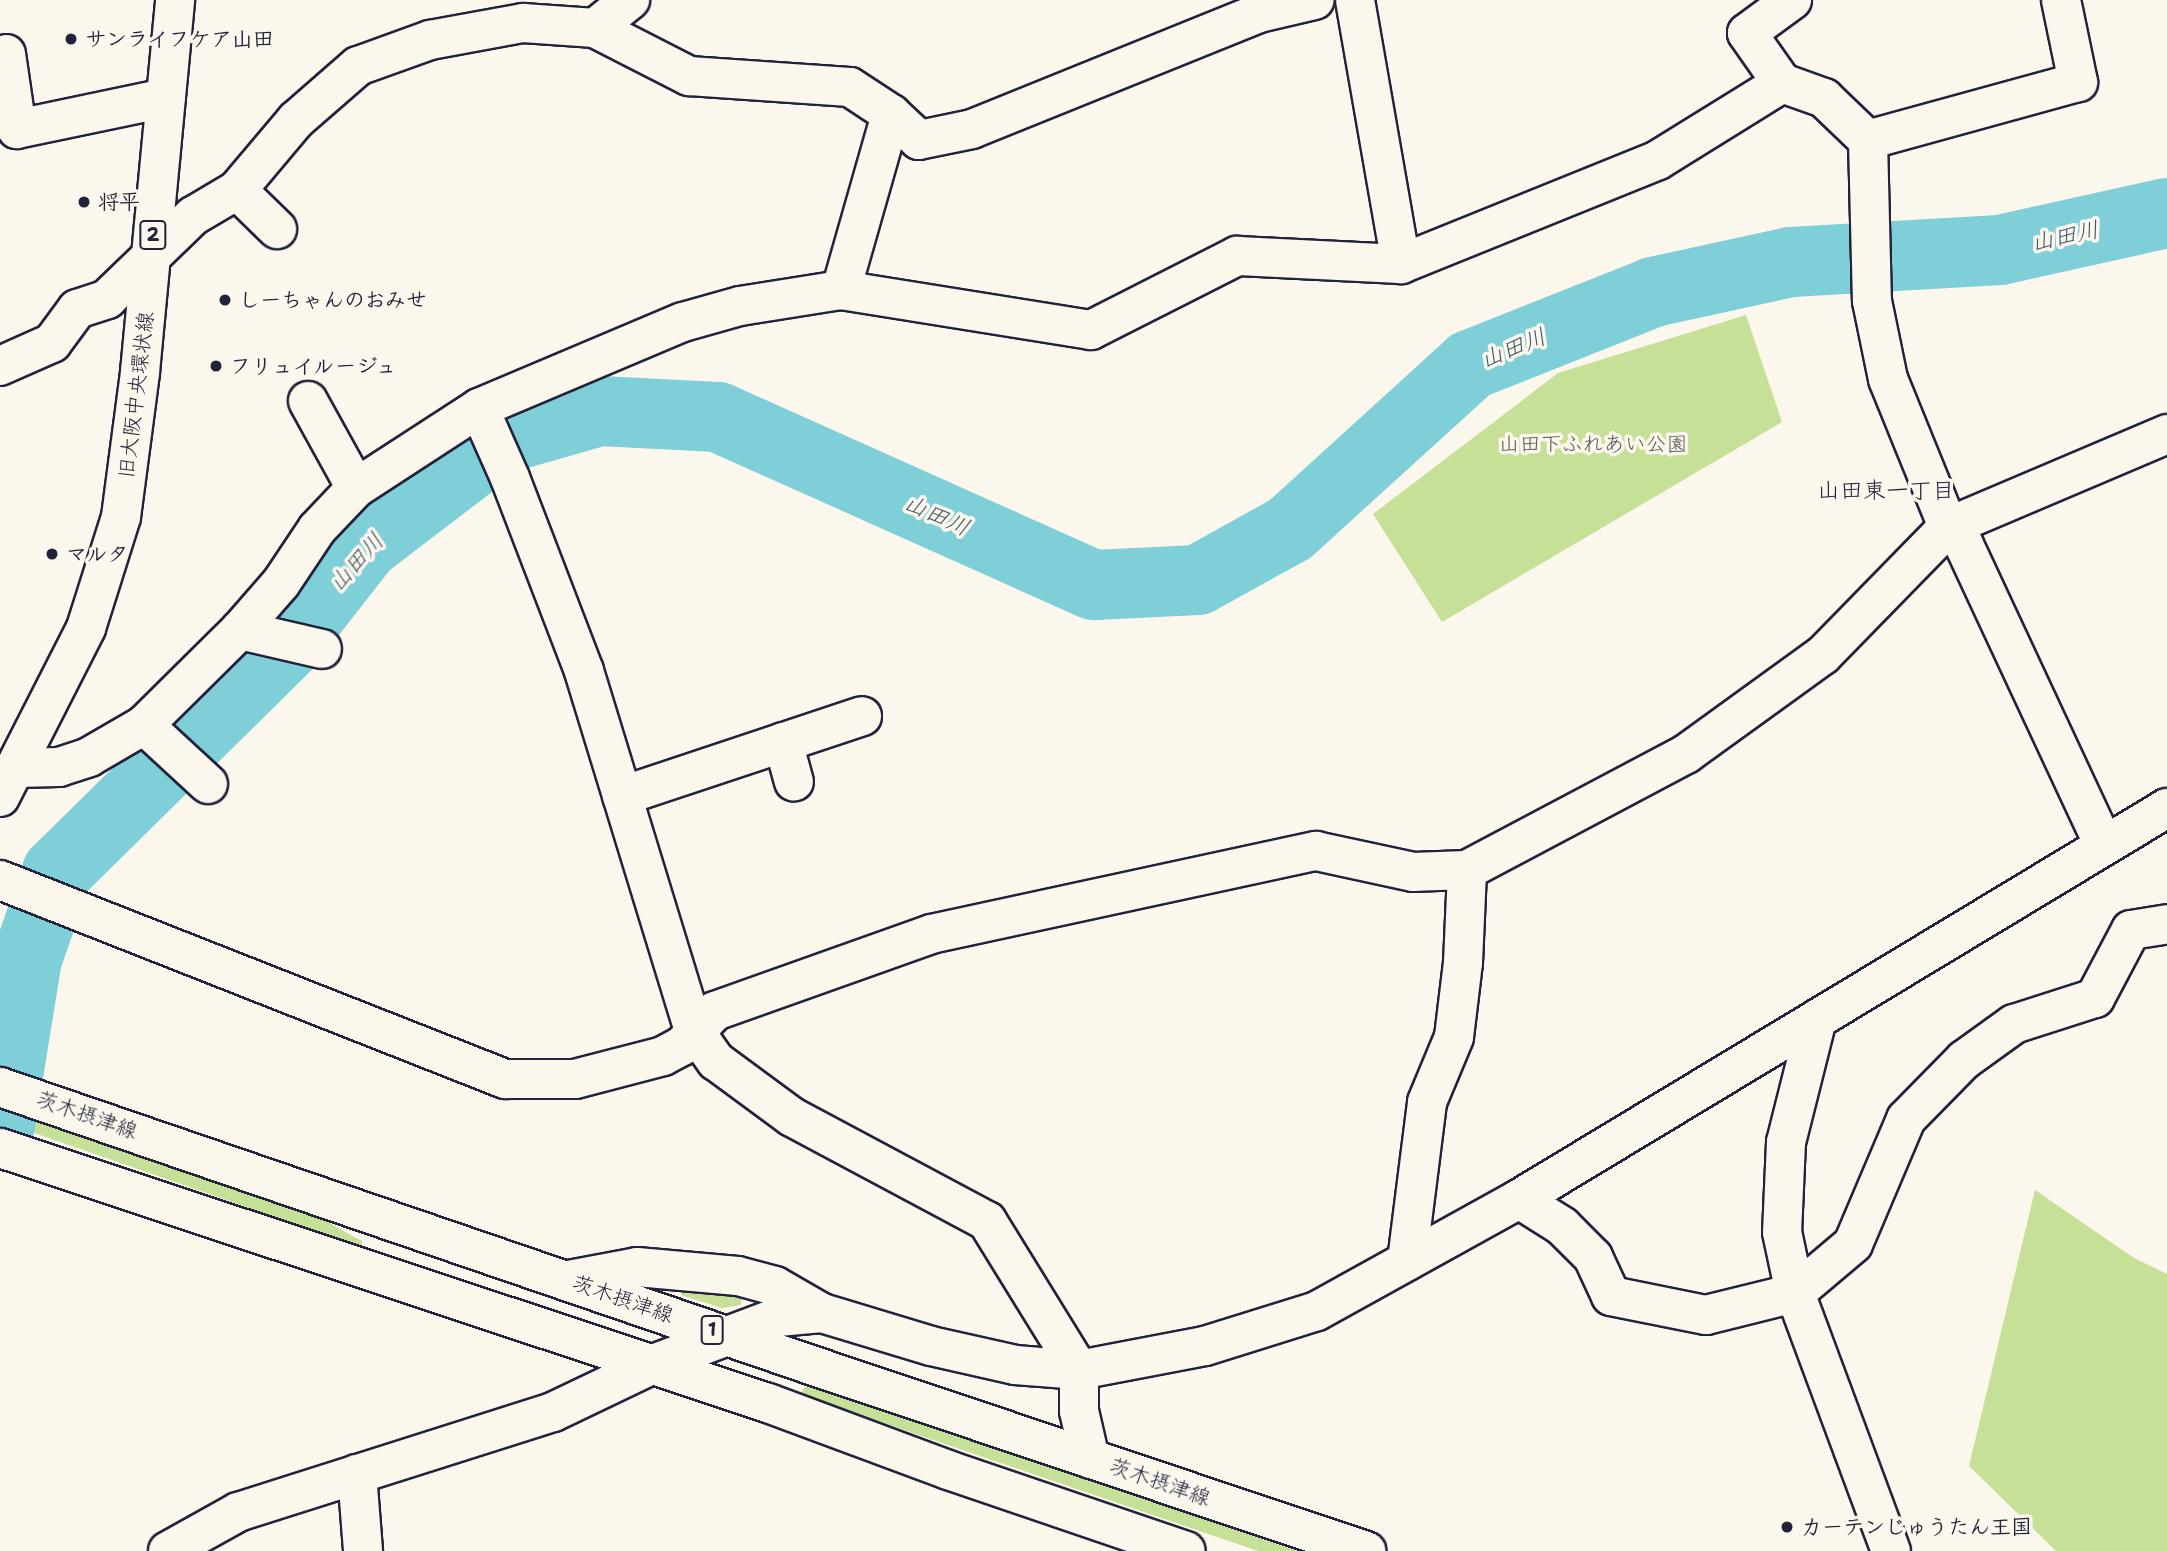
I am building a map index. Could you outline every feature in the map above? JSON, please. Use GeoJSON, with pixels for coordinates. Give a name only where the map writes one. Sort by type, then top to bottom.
{"type":"FeatureCollection","features":[{"type":"Feature","properties":{"kind":"street","name":"旧大阪中央環状線"},"geometry":{"type":"LineString","coordinates":[[5,784],[86,628],[121,517],[140,372],[175,0]]}},
{"type":"Feature","properties":{"kind":"street"},"geometry":{"type":"LineString","coordinates":[[595,28],[630,0]]}},
{"type":"Feature","properties":{"kind":"street"},"geometry":{"type":"LineString","coordinates":[[0,366],[52,343],[78,309],[107,299],[193,216],[237,190],[296,120],[358,66],[430,40],[523,23],[595,28],[689,76],[850,87],[891,114],[919,140],[972,129],[1259,13],[1315,0]]}},
{"type":"Feature","properties":{"kind":"street"},"geometry":{"type":"LineString","coordinates":[[1355,0],[1401,264]]}},
{"type":"Feature","properties":{"kind":"street"},"geometry":{"type":"LineString","coordinates":[[1792,0],[1747,33],[1782,83],[1824,98],[1868,140],[1872,301],[1888,379],[1948,527],[1965,545],[2104,845]]}},
{"type":"Feature","properties":{"kind":"street"},"geometry":{"type":"LineString","coordinates":[[1868,140],[2078,82],[2061,0]]}},
{"type":"Feature","properties":{"kind":"street"},"geometry":{"type":"LineString","coordinates":[[6,54],[17,129],[166,98]]}},
{"type":"Feature","properties":{"kind":"street"},"geometry":{"type":"LineString","coordinates":[[5,784],[89,757],[144,725],[240,630],[281,583],[317,529],[356,488],[480,408],[683,322],[740,306],[841,290],[1091,330],[1237,256],[1401,264],[1658,160],[1782,83]]}},
{"type":"Feature","properties":{"kind":"street"},"geometry":{"type":"LineString","coordinates":[[841,290],[891,114]]}},
{"type":"Feature","properties":{"kind":"street"},"geometry":{"type":"LineString","coordinates":[[237,190],[277,229]]}},
{"type":"Feature","properties":{"kind":"street"},"geometry":{"type":"LineString","coordinates":[[308,401],[356,488]]}},
{"type":"Feature","properties":{"kind":"street"},"geometry":{"type":"LineString","coordinates":[[480,408],[510,478],[584,671],[694,1030],[716,1061],[792,1117],[987,1221],[1079,1370],[1079,1411],[1090,1459]]}},
{"type":"Feature","properties":{"kind":"street"},"geometry":{"type":"LineString","coordinates":[[8,882],[505,1079],[575,1079],[663,1056],[682,1046],[694,1030],[715,1011],[931,934],[1316,851],[1413,872],[1467,870],[1686,754],[1823,655],[1948,527],[2167,434]]}},
{"type":"Feature","properties":{"kind":"street"},"geometry":{"type":"LineString","coordinates":[[240,630],[321,649]]}},
{"type":"Feature","properties":{"kind":"street"},"geometry":{"type":"LineString","coordinates":[[621,796],[862,716]]}},
{"type":"Feature","properties":{"kind":"street"},"geometry":{"type":"LineString","coordinates":[[144,725],[208,785]]}},
{"type":"Feature","properties":{"kind":"street"},"geometry":{"type":"LineString","coordinates":[[783,742],[794,782]]}},
{"type":"Feature","properties":{"kind":"street"},"geometry":{"type":"LineString","coordinates":[[569,1280],[637,1267],[738,1276],[775,1286],[822,1313],[931,1346],[1014,1365],[1079,1370],[1205,1346],[1317,1311],[1519,1199],[2167,808]]}},
{"type":"Feature","properties":{"kind":"street"},"geometry":{"type":"LineString","coordinates":[[1407,1261],[1427,1102],[1454,1037],[1463,963],[1467,870]]}},
{"type":"Feature","properties":{"kind":"street"},"geometry":{"type":"LineString","coordinates":[[1519,1199],[1562,1226],[1593,1257],[1611,1296],[1706,1315],[1794,1293],[1853,1244],[1906,1119],[1964,1060],[2014,1024],[2095,998],[2131,930],[2167,924]]}},
{"type":"Feature","properties":{"kind":"street"},"geometry":{"type":"LineString","coordinates":[[1817,1019],[1786,1142],[1782,1232],[1794,1293],[1891,1551]]}},
{"type":"Feature","properties":{"kind":"street","name":"茨木摂津線"},"geometry":{"type":"LineString","coordinates":[[0,1087],[1366,1551]]}},
{"type":"Feature","properties":{"kind":"street"},"geometry":{"type":"LineString","coordinates":[[0,1148],[653,1364],[1186,1551]]}},
{"type":"Feature","properties":{"kind":"street"},"geometry":{"type":"LineString","coordinates":[[168,1551],[238,1512],[553,1412],[653,1364],[778,1317],[822,1313]]}},
{"type":"Feature","properties":{"kind":"street"},"geometry":{"type":"LineString","coordinates":[[356,1475],[363,1551]]}},
{"type":"Feature","properties":{"kind":"green space","name":"山田下ふれあい公園"},"geometry":{"type":"Polygon","coordinates":[[[1746,315],[1782,422],[1442,622],[1373,514],[1558,373],[1746,315]]]}},
{"type":"Feature","properties":{"kind":"green space"},"geometry":{"type":"Polygon","coordinates":[[[0,1108],[324,1220],[362,1241],[361,1247],[0,1121],[0,1108]]]}},
{"type":"Feature","properties":{"kind":"green space"},"geometry":{"type":"Polygon","coordinates":[[[2035,1190],[2134,1258],[2167,1274],[2167,1551],[2056,1551],[1969,1466],[2035,1190]]]}},
{"type":"Feature","properties":{"kind":"green space"},"geometry":{"type":"Polygon","coordinates":[[[683,1284],[742,1291],[741,1305],[722,1308],[681,1295],[683,1284]]]}},
{"type":"Feature","properties":{"kind":"green space"},"geometry":{"type":"Polygon","coordinates":[[[812,1386],[1297,1551],[1258,1551],[805,1396],[802,1392],[805,1387],[812,1386]]]}},
{"type":"Feature","properties":{"kind":"waterway","name":"山田川"},"geometry":{"type":"LineString","coordinates":[[0,1125],[27,959],[57,872],[286,646],[365,545],[505,438],[600,411],[718,417],[1094,585],[1198,580],[1290,529],[1470,365],[1653,292],[1791,262],[2000,250],[2167,213]]}},
{"type":"Feature","properties":{"kind":"place","name":"サンライフケア山田"},"geometry":{"type":"Point","coordinates":[71,39]}},
{"type":"Feature","properties":{"kind":"place","name":"将平"},"geometry":{"type":"Point","coordinates":[84,202]}},
{"type":"Feature","properties":{"kind":"place","name":"しーちゃんのおみせ"},"geometry":{"type":"Point","coordinates":[225,300]}},
{"type":"Feature","properties":{"kind":"place","name":"フリュイルージュ"},"geometry":{"type":"Point","coordinates":[216,366]}},
{"type":"Feature","properties":{"kind":"place","name":"マルタ"},"geometry":{"type":"Point","coordinates":[52,554]}},
{"type":"Feature","properties":{"kind":"place","name":"カーテンじゅうたん王国"},"geometry":{"type":"Point","coordinates":[1787,1527]}},
{"type":"Feature","properties":{"kind":"district","name":"山田東一丁目"},"geometry":{"type":"Point","coordinates":[1886,490]}}]}
